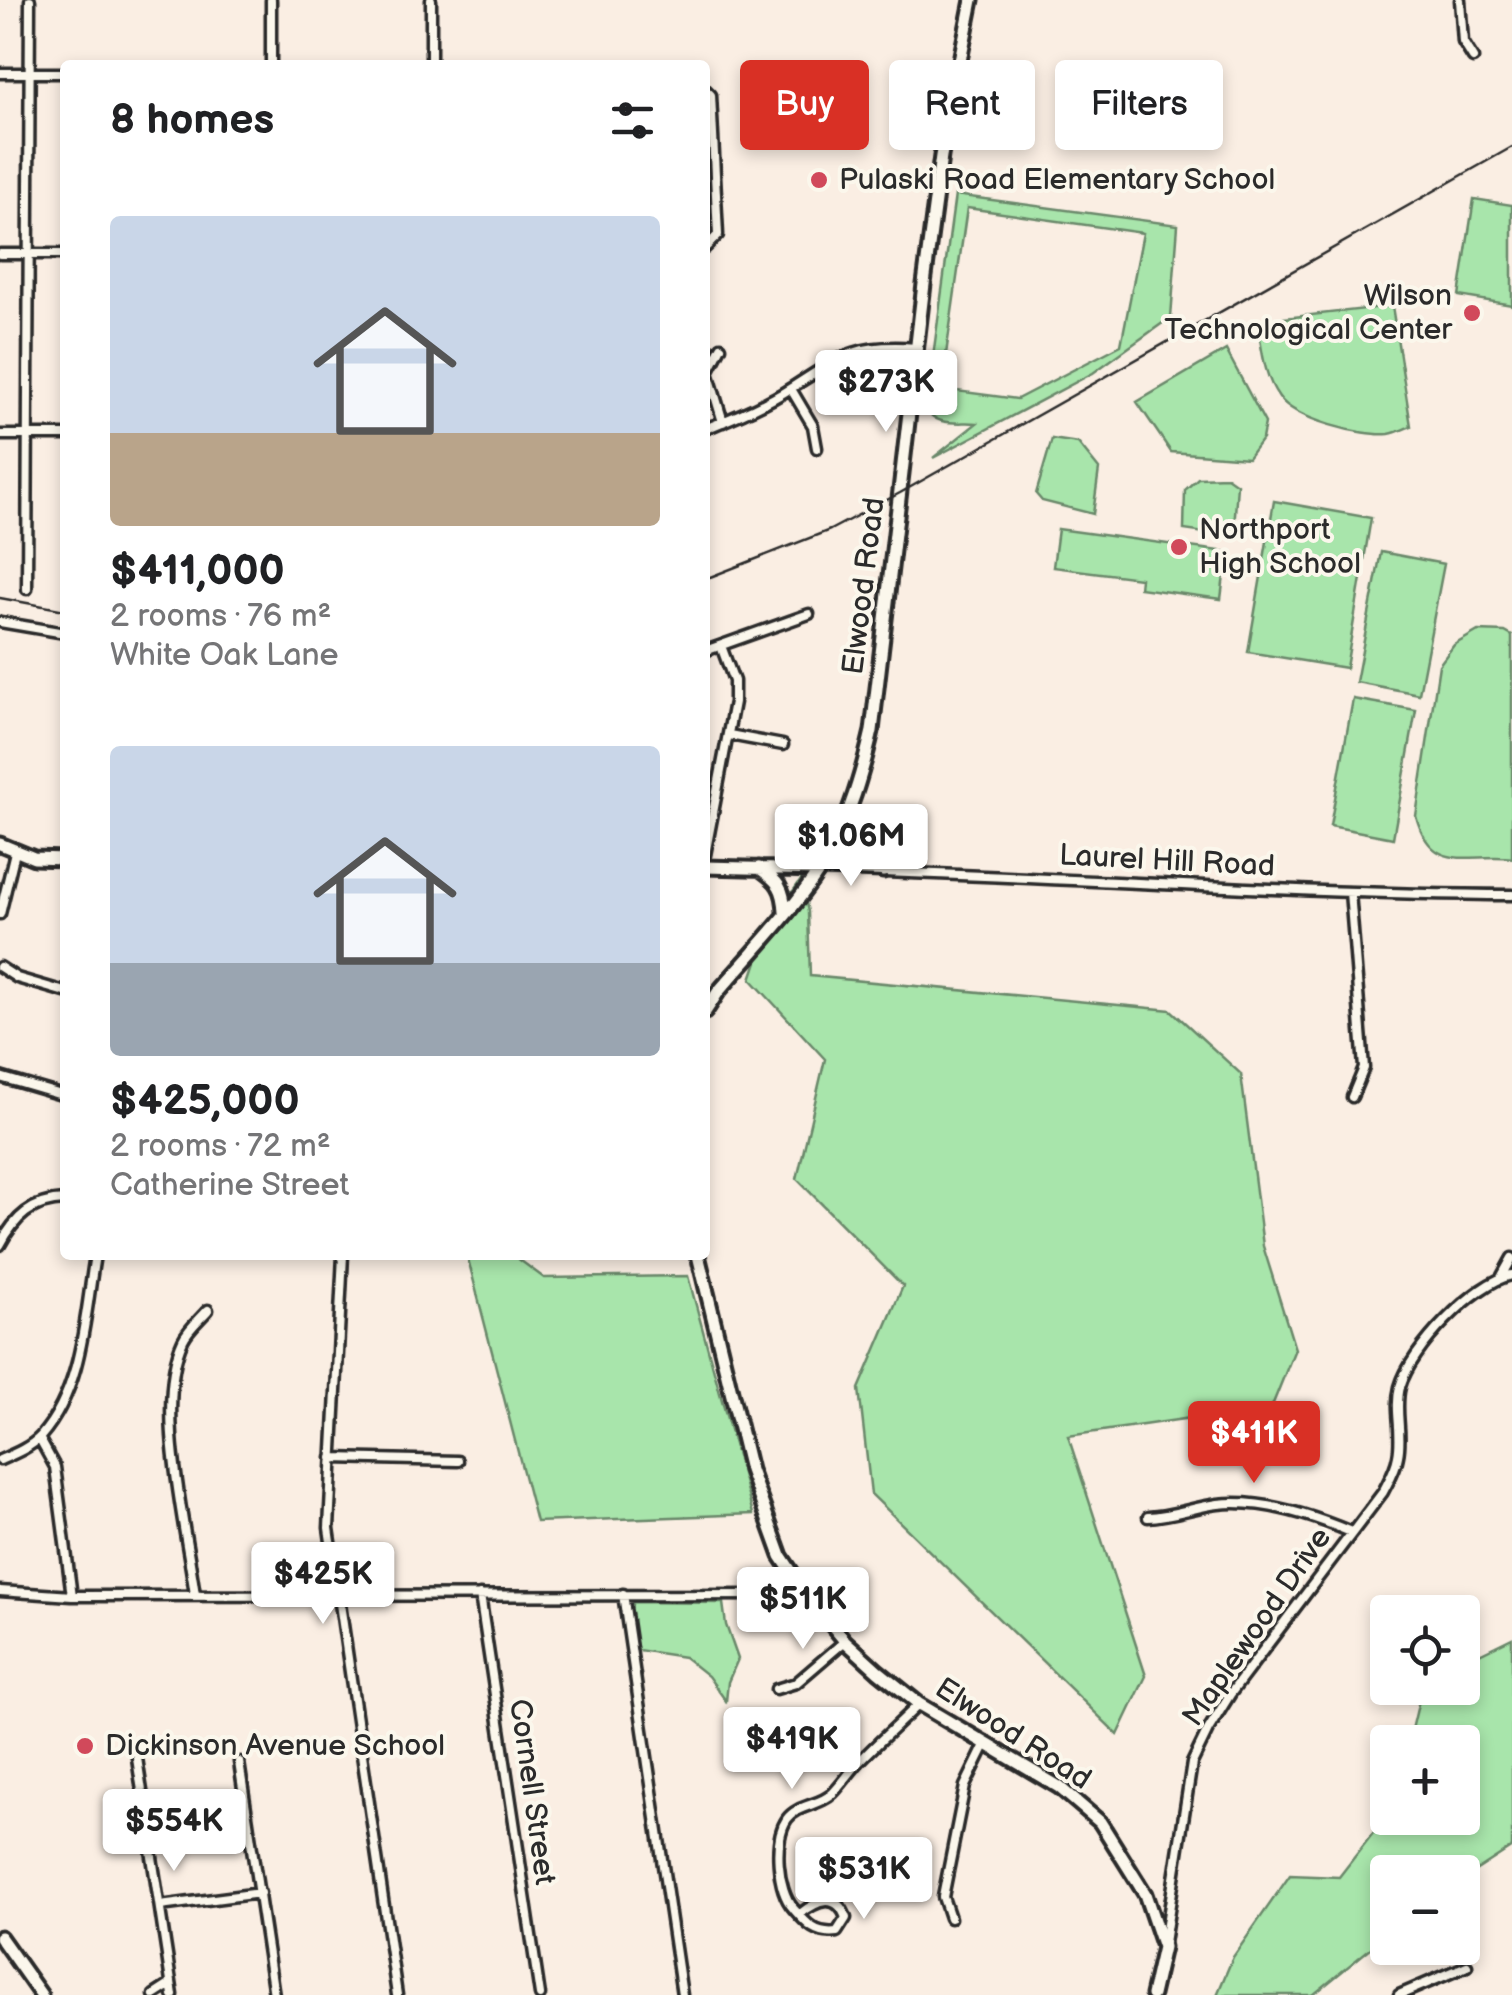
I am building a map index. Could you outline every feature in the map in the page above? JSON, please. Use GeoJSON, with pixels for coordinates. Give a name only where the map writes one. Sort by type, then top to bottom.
{"type":"FeatureCollection","features":[{"type":"Feature","properties":{"kind":"main road","name":"Elwood Road"},"geometry":{"type":"LineString","coordinates":[[710,1006],[819,870],[860,782],[872,731],[941,156],[972,0]]}},
{"type":"Feature","properties":{"kind":"main road"},"geometry":{"type":"LineString","coordinates":[[841,829],[846,848],[856,858],[883,871]]}},
{"type":"Feature","properties":{"kind":"main road"},"geometry":{"type":"LineString","coordinates":[[0,844],[34,858],[60,858]]}},
{"type":"Feature","properties":{"kind":"main road"},"geometry":{"type":"LineString","coordinates":[[710,867],[819,870]]}},
{"type":"Feature","properties":{"kind":"main road"},"geometry":{"type":"LineString","coordinates":[[758,868],[778,881],[784,894],[784,912]]}},
{"type":"Feature","properties":{"kind":"main road","name":"Elwood Road"},"geometry":{"type":"LineString","coordinates":[[699,1260],[750,1470],[782,1556],[806,1596],[845,1641],[919,1704],[1059,1787],[1100,1822],[1145,1894],[1163,1947]]}},
{"type":"Feature","properties":{"kind":"main road"},"geometry":{"type":"LineString","coordinates":[[0,1937],[40,1995]]}},
{"type":"Feature","properties":{"kind":"main road"},"geometry":{"type":"LineString","coordinates":[[1152,1995],[1163,1947]]}},
{"type":"Feature","properties":{"kind":"street"},"geometry":{"type":"LineString","coordinates":[[27,588],[30,0]]}},
{"type":"Feature","properties":{"kind":"street"},"geometry":{"type":"LineString","coordinates":[[271,0],[271,60]]}},
{"type":"Feature","properties":{"kind":"street"},"geometry":{"type":"LineString","coordinates":[[431,0],[431,60]]}},
{"type":"Feature","properties":{"kind":"street"},"geometry":{"type":"LineString","coordinates":[[1460,0],[1463,42],[1473,58]]}},
{"type":"Feature","properties":{"kind":"street"},"geometry":{"type":"LineString","coordinates":[[0,73],[60,73]]}},
{"type":"Feature","properties":{"kind":"street"},"geometry":{"type":"LineString","coordinates":[[710,94],[718,235],[710,243]]}},
{"type":"Feature","properties":{"kind":"street"},"geometry":{"type":"LineString","coordinates":[[0,254],[60,254]]}},
{"type":"Feature","properties":{"kind":"street"},"geometry":{"type":"LineString","coordinates":[[710,427],[856,350],[884,345],[916,348]]}},
{"type":"Feature","properties":{"kind":"street"},"geometry":{"type":"LineString","coordinates":[[710,368],[721,347]]}},
{"type":"Feature","properties":{"kind":"street"},"geometry":{"type":"LineString","coordinates":[[710,379],[723,422]]}},
{"type":"Feature","properties":{"kind":"street"},"geometry":{"type":"LineString","coordinates":[[790,388],[813,426],[818,448]]}},
{"type":"Feature","properties":{"kind":"street"},"geometry":{"type":"LineString","coordinates":[[0,435],[60,435]]}},
{"type":"Feature","properties":{"kind":"street"},"geometry":{"type":"LineString","coordinates":[[710,649],[809,614]]}},
{"type":"Feature","properties":{"kind":"street"},"geometry":{"type":"LineString","coordinates":[[0,622],[60,632]]}},
{"type":"Feature","properties":{"kind":"street"},"geometry":{"type":"LineString","coordinates":[[710,830],[730,735],[734,681],[721,646]]}},
{"type":"Feature","properties":{"kind":"street"},"geometry":{"type":"LineString","coordinates":[[730,735],[783,745]]}},
{"type":"Feature","properties":{"kind":"street"},"geometry":{"type":"LineString","coordinates":[[0,914],[15,852]]}},
{"type":"Feature","properties":{"kind":"street","name":"Laurel Hill Road"},"geometry":{"type":"LineString","coordinates":[[819,870],[1512,895]]}},
{"type":"Feature","properties":{"kind":"street"},"geometry":{"type":"LineString","coordinates":[[1350,892],[1364,1068],[1352,1096]]}},
{"type":"Feature","properties":{"kind":"street"},"geometry":{"type":"LineString","coordinates":[[0,967],[9,974],[60,990]]}},
{"type":"Feature","properties":{"kind":"street"},"geometry":{"type":"LineString","coordinates":[[0,980],[9,974]]}},
{"type":"Feature","properties":{"kind":"street"},"geometry":{"type":"LineString","coordinates":[[0,1077],[60,1095]]}},
{"type":"Feature","properties":{"kind":"street"},"geometry":{"type":"LineString","coordinates":[[0,1244],[24,1211],[44,1202],[60,1200]]}},
{"type":"Feature","properties":{"kind":"street"},"geometry":{"type":"LineString","coordinates":[[1501,1276],[1512,1258]]}},
{"type":"Feature","properties":{"kind":"street"},"geometry":{"type":"LineString","coordinates":[[0,1460],[39,1438],[63,1398],[78,1355],[94,1260]]}},
{"type":"Feature","properties":{"kind":"street"},"geometry":{"type":"LineString","coordinates":[[343,1260],[328,1528],[398,1995]]}},
{"type":"Feature","properties":{"kind":"street","name":"Maplewood Drive"},"geometry":{"type":"LineString","coordinates":[[1163,1947],[1192,1763],[1231,1693],[1383,1492],[1398,1455],[1399,1388],[1406,1370],[1464,1302],[1501,1276],[1512,1274]]}},
{"type":"Feature","properties":{"kind":"street"},"geometry":{"type":"LineString","coordinates":[[196,1595],[170,1420],[184,1337],[208,1310]]}},
{"type":"Feature","properties":{"kind":"street"},"geometry":{"type":"LineString","coordinates":[[39,1438],[56,1467],[72,1596]]}},
{"type":"Feature","properties":{"kind":"street"},"geometry":{"type":"LineString","coordinates":[[332,1458],[458,1460]]}},
{"type":"Feature","properties":{"kind":"street"},"geometry":{"type":"LineString","coordinates":[[1148,1517],[1173,1516],[1217,1504],[1241,1504],[1308,1516],[1351,1532]]}},
{"type":"Feature","properties":{"kind":"street"},"geometry":{"type":"LineString","coordinates":[[0,1592],[72,1596],[806,1596]]}},
{"type":"Feature","properties":{"kind":"street"},"geometry":{"type":"LineString","coordinates":[[623,1594],[682,1995]]}},
{"type":"Feature","properties":{"kind":"street","name":"Cornell Street"},"geometry":{"type":"LineString","coordinates":[[480,1595],[540,1995]]}},
{"type":"Feature","properties":{"kind":"street"},"geometry":{"type":"LineString","coordinates":[[776,1689],[796,1683],[845,1641]]}},
{"type":"Feature","properties":{"kind":"street"},"geometry":{"type":"LineString","coordinates":[[800,1914],[818,1901],[829,1900],[844,1910],[845,1923],[837,1932],[826,1933],[810,1927],[790,1905],[784,1890],[779,1848],[787,1820],[798,1810],[835,1792],[861,1760],[919,1704]]}},
{"type":"Feature","properties":{"kind":"street"},"geometry":{"type":"LineString","coordinates":[[950,1918],[943,1896],[965,1786],[985,1745]]}},
{"type":"Feature","properties":{"kind":"street"},"geometry":{"type":"LineString","coordinates":[[137,1758],[173,1995]]}},
{"type":"Feature","properties":{"kind":"street"},"geometry":{"type":"LineString","coordinates":[[239,1762],[274,1995]]}},
{"type":"Feature","properties":{"kind":"street"},"geometry":{"type":"LineString","coordinates":[[160,1906],[260,1893]]}},
{"type":"Feature","properties":{"kind":"street"},"geometry":{"type":"LineString","coordinates":[[1398,1995],[1467,1966]]}},
{"type":"Feature","properties":{"kind":"street"},"geometry":{"type":"LineString","coordinates":[[154,1995],[171,1984]]}},
{"type":"Feature","properties":{"kind":"green space"},"geometry":{"type":"Polygon","coordinates":[[[955,195],[1178,225],[1171,317],[1093,373],[933,458],[977,423],[942,421],[926,408],[955,195]],[[967,208],[941,389],[1017,399],[1121,345],[1143,233],[967,208]]]}},
{"type":"Feature","properties":{"kind":"green space"},"geometry":{"type":"Polygon","coordinates":[[[1474,199],[1512,205],[1512,305],[1459,296],[1474,199]]]}},
{"type":"Feature","properties":{"kind":"green space"},"geometry":{"type":"Polygon","coordinates":[[[1392,306],[1411,426],[1389,434],[1346,429],[1313,419],[1279,397],[1266,370],[1257,321],[1392,306]]]}},
{"type":"Feature","properties":{"kind":"green space"},"geometry":{"type":"Polygon","coordinates":[[[1226,350],[1265,423],[1262,439],[1248,458],[1171,452],[1137,402],[1226,350]]]}},
{"type":"Feature","properties":{"kind":"green space"},"geometry":{"type":"Polygon","coordinates":[[[1052,439],[1078,443],[1099,469],[1093,514],[1042,501],[1036,494],[1052,439]]]}},
{"type":"Feature","properties":{"kind":"green space"},"geometry":{"type":"Polygon","coordinates":[[[1227,477],[1237,484],[1234,530],[1225,536],[1184,530],[1185,490],[1198,478],[1227,477]]]}},
{"type":"Feature","properties":{"kind":"green space"},"geometry":{"type":"Polygon","coordinates":[[[1274,501],[1371,518],[1346,668],[1248,652],[1274,501]]]}},
{"type":"Feature","properties":{"kind":"green space"},"geometry":{"type":"Polygon","coordinates":[[[1058,529],[1227,552],[1221,599],[1139,588],[1140,578],[1053,567],[1058,529]]]}},
{"type":"Feature","properties":{"kind":"green space"},"geometry":{"type":"Polygon","coordinates":[[[1381,552],[1444,564],[1419,694],[1356,682],[1381,552]]]}},
{"type":"Feature","properties":{"kind":"green space"},"geometry":{"type":"Polygon","coordinates":[[[1478,631],[1512,636],[1512,858],[1442,854],[1423,835],[1416,816],[1439,665],[1454,645],[1478,631]]]}},
{"type":"Feature","properties":{"kind":"green space"},"geometry":{"type":"Polygon","coordinates":[[[1353,699],[1416,710],[1393,838],[1330,826],[1353,699]]]}},
{"type":"Feature","properties":{"kind":"green space"},"geometry":{"type":"Polygon","coordinates":[[[801,880],[808,912],[810,976],[1171,1010],[1241,1074],[1263,1246],[1295,1349],[1272,1406],[1068,1436],[1146,1676],[1118,1735],[871,1494],[859,1389],[903,1286],[797,1179],[825,1059],[751,979],[770,923],[801,880]]]}},
{"type":"Feature","properties":{"kind":"green space"},"geometry":{"type":"Polygon","coordinates":[[[468,1260],[520,1260],[544,1278],[688,1276],[753,1514],[536,1522],[468,1260]]]}},
{"type":"Feature","properties":{"kind":"green space"},"geometry":{"type":"Polygon","coordinates":[[[633,1602],[723,1603],[738,1659],[728,1682],[726,1701],[708,1676],[684,1657],[638,1650],[628,1613],[633,1602]]]}},
{"type":"Feature","properties":{"kind":"green space"},"geometry":{"type":"Polygon","coordinates":[[[1512,1638],[1512,1847],[1480,1868],[1480,1855],[1370,1855],[1370,1949],[1313,1995],[1217,1995],[1233,1957],[1290,1875],[1339,1877],[1372,1835],[1480,1835],[1480,1725],[1413,1725],[1418,1705],[1480,1705],[1480,1654],[1512,1638]]]}},
{"type":"Feature","properties":{"kind":"railway"},"geometry":{"type":"LineString","coordinates":[[710,577],[830,530],[900,493],[1512,147]]}},
{"type":"Feature","properties":{"kind":"railway"},"geometry":{"type":"LineString","coordinates":[[0,598],[60,609]]}},
{"type":"Feature","properties":{"kind":"place","name":"Pulaski Road Elementary School"},"geometry":{"type":"Point","coordinates":[819,180]}},
{"type":"Feature","properties":{"kind":"place","name":"Wilson Technological Center"},"geometry":{"type":"Point","coordinates":[1472,313]}},
{"type":"Feature","properties":{"kind":"place","name":"Northport High School"},"geometry":{"type":"Point","coordinates":[1179,547]}},
{"type":"Feature","properties":{"kind":"place","name":"Dickinson Avenue School"},"geometry":{"type":"Point","coordinates":[85,1746]}}]}
